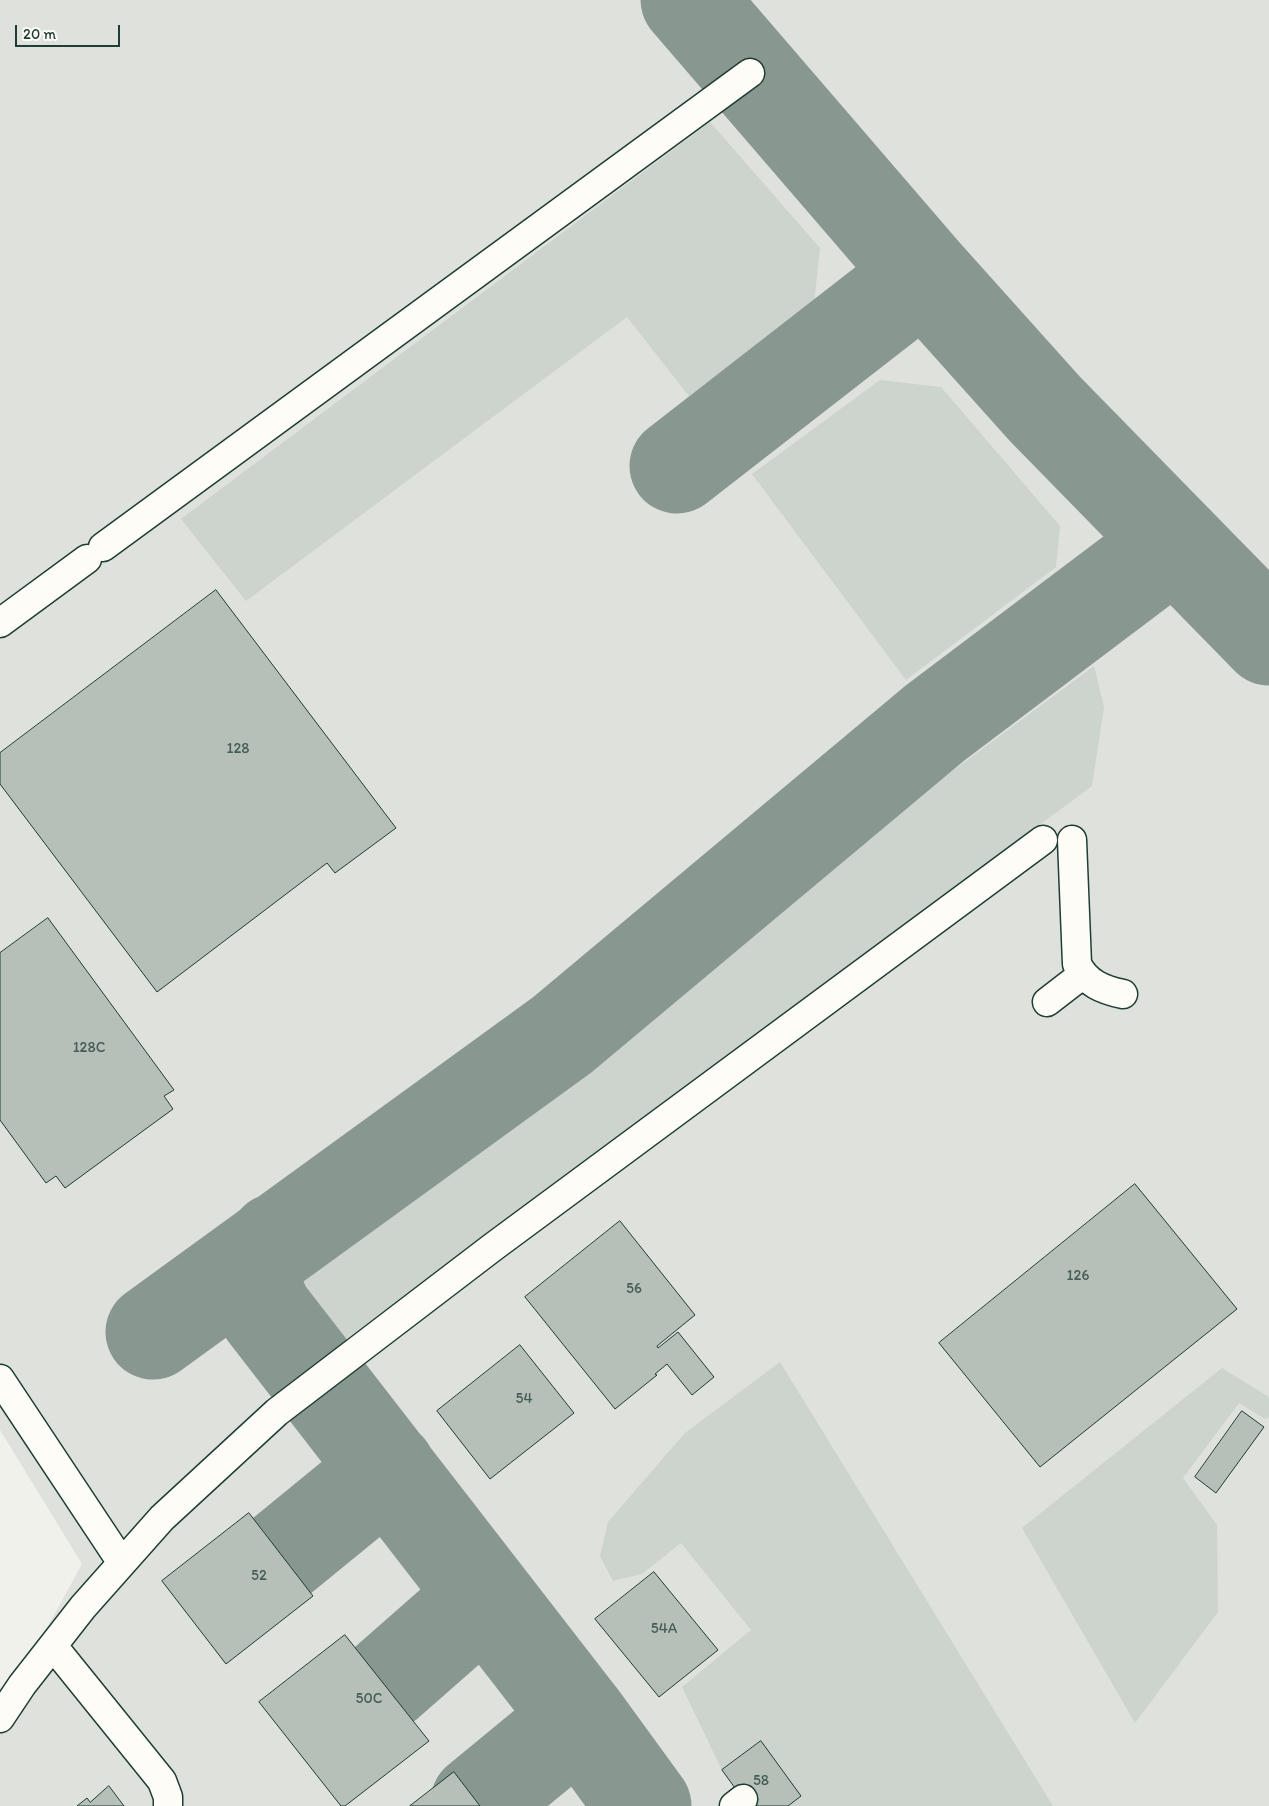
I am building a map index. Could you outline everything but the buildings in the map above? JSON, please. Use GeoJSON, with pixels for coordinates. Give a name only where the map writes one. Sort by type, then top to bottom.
{"type":"FeatureCollection","features":[{"type":"Feature","properties":{"kind":"lane"},"geometry":{"type":"LineString","coordinates":[[0,623],[750,72]]}},
{"type":"Feature","properties":{"kind":"lane"},"geometry":{"type":"LineString","coordinates":[[0,1718],[53,1646],[162,1518],[221,1461],[277,1412],[493,1247],[1043,840]]}},
{"type":"Feature","properties":{"kind":"lane"},"geometry":{"type":"LineString","coordinates":[[1072,840],[1075,953],[1082,975],[1108,991],[1123,994]]}},
{"type":"Feature","properties":{"kind":"lane"},"geometry":{"type":"LineString","coordinates":[[1047,1002],[1082,975]]}},
{"type":"Feature","properties":{"kind":"lane"},"geometry":{"type":"LineString","coordinates":[[0,1379],[122,1563]]}},
{"type":"Feature","properties":{"kind":"lane"},"geometry":{"type":"LineString","coordinates":[[53,1646],[162,1782],[168,1797],[168,1806]]}},
{"type":"Feature","properties":{"kind":"shaded area"},"geometry":{"type":"Polygon","coordinates":[[[0,0],[1269,0],[1269,1806],[0,1806],[0,1713],[82,1564],[0,1430],[0,0]]]}},
{"type":"Feature","properties":{"kind":"shaded area"},"geometry":{"type":"Polygon","coordinates":[[[710,122],[820,248],[814,303],[689,396],[627,317],[246,601],[181,519],[710,122]]]}},
{"type":"Feature","properties":{"kind":"shaded area"},"geometry":{"type":"Polygon","coordinates":[[[880,380],[941,387],[1060,526],[1056,567],[906,680],[752,474],[880,380]]]}},
{"type":"Feature","properties":{"kind":"shaded area"},"geometry":{"type":"Polygon","coordinates":[[[1094,666],[1104,707],[1092,786],[328,1352],[287,1300],[291,1261],[1094,666]]]}},
{"type":"Feature","properties":{"kind":"shaded area"},"geometry":{"type":"Polygon","coordinates":[[[780,1362],[1053,1806],[788,1806],[801,1796],[761,1742],[722,1770],[682,1687],[751,1630],[681,1543],[642,1574],[613,1581],[600,1556],[608,1522],[685,1433],[780,1362]]]}},
{"type":"Feature","properties":{"kind":"shaded area"},"geometry":{"type":"Polygon","coordinates":[[[1222,1368],[1269,1397],[1269,1417],[1265,1419],[1239,1403],[1183,1478],[1217,1525],[1218,1612],[1135,1723],[1022,1528],[1222,1368]]]}},
{"type":"Feature","properties":{"kind":"taxiway"},"geometry":{"type":"LineString","coordinates":[[688,0],[924,274],[1045,409],[1269,638]]}},
{"type":"Feature","properties":{"kind":"taxiway"},"geometry":{"type":"LineString","coordinates":[[677,466],[924,274]]}},
{"type":"Feature","properties":{"kind":"taxiway"},"geometry":{"type":"LineString","coordinates":[[153,1332],[562,1035],[935,723],[1175,542]]}},
{"type":"Feature","properties":{"kind":"taxiway"},"geometry":{"type":"LineString","coordinates":[[276,1241],[262,1258],[256,1276],[258,1294],[267,1314],[580,1718],[644,1806]]}},
{"type":"Feature","properties":{"kind":"taxiway"},"geometry":{"type":"LineString","coordinates":[[284,1554],[388,1469]]}},
{"type":"Feature","properties":{"kind":"taxiway"},"geometry":{"type":"LineString","coordinates":[[386,1683],[485,1596]]}},
{"type":"Feature","properties":{"kind":"taxiway"},"geometry":{"type":"LineString","coordinates":[[478,1802],[580,1718]]}}]}
